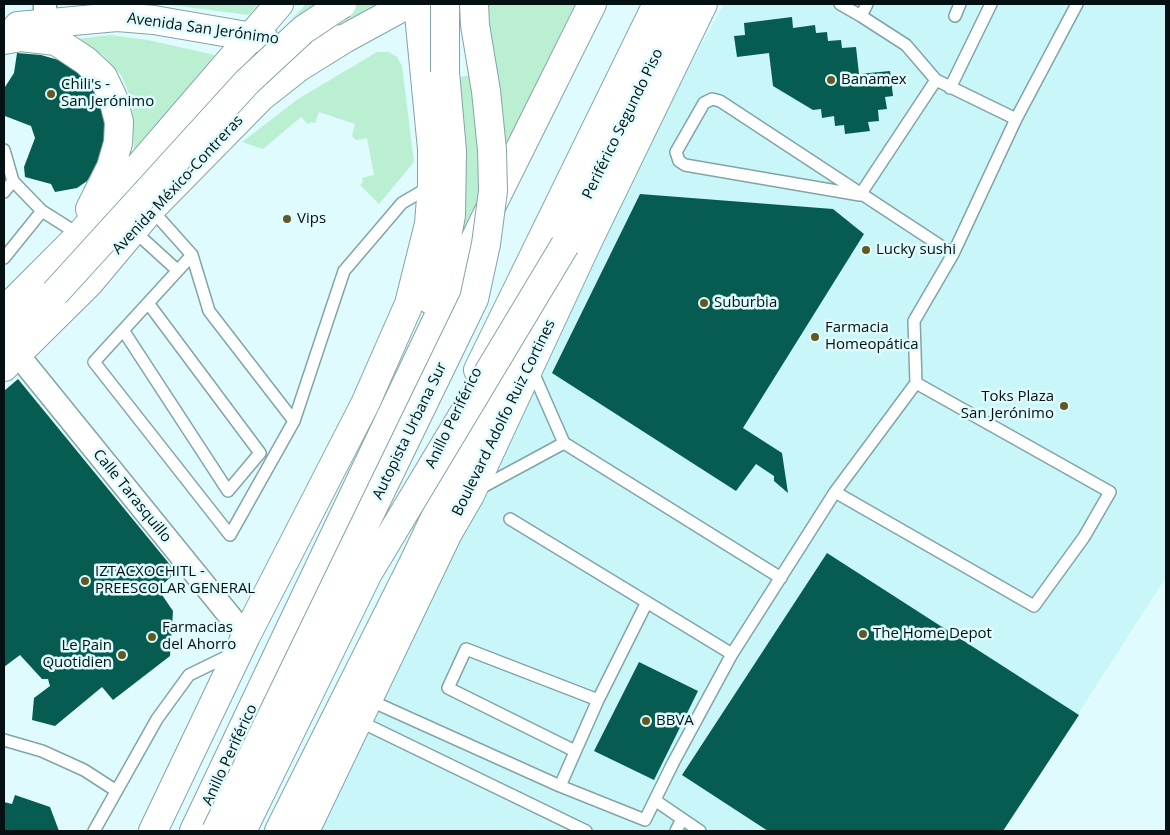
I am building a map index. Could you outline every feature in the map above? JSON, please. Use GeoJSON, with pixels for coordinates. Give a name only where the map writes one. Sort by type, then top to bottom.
{"type":"FeatureCollection","features":[{"type":"Feature","properties":{"kind":"main road"},"geometry":{"type":"LineString","coordinates":[[4,311],[80,235],[279,4]]}},
{"type":"Feature","properties":{"kind":"main road"},"geometry":{"type":"LineString","coordinates":[[9,355],[55,293],[247,82],[303,30],[342,4]]}},
{"type":"Feature","properties":{"kind":"main road","name":"Avenida San Jerónimo"},"geometry":{"type":"LineString","coordinates":[[9,33],[117,17],[154,20],[250,38],[284,41],[344,39],[408,4]]}},
{"type":"Feature","properties":{"kind":"main road"},"geometry":{"type":"LineString","coordinates":[[153,831],[243,643],[365,404],[409,304],[429,224],[432,186],[432,149],[418,4]]}},
{"type":"Feature","properties":{"kind":"main road"},"geometry":{"type":"LineString","coordinates":[[176,831],[313,559],[427,314],[442,265],[451,215],[452,151],[445,72],[445,4]]}},
{"type":"Feature","properties":{"kind":"main road","name":"Autopista Urbana Sur"},"geometry":{"type":"LineString","coordinates":[[216,831],[474,299],[486,244],[493,191],[492,150],[486,91],[475,25],[474,4]]}},
{"type":"Feature","properties":{"kind":"main road"},"geometry":{"type":"LineString","coordinates":[[422,52],[479,4]]}},
{"type":"Feature","properties":{"kind":"main road","name":"Anillo Periférico"},"geometry":{"type":"LineString","coordinates":[[194,831],[484,223],[592,4]]}},
{"type":"Feature","properties":{"kind":"main road","name":"Anillo Periférico"},"geometry":{"type":"LineString","coordinates":[[252,831],[657,4]]}},
{"type":"Feature","properties":{"kind":"main road","name":"Periférico Segundo Piso"},"geometry":{"type":"LineString","coordinates":[[565,245],[682,4]]}},
{"type":"Feature","properties":{"kind":"main road","name":"Boulevard Adolfo Ruiz Cortines"},"geometry":{"type":"LineString","coordinates":[[305,831],[448,533],[470,495],[587,243],[703,4]]}},
{"type":"Feature","properties":{"kind":"main road"},"geometry":{"type":"LineString","coordinates":[[9,33],[53,7]]}},
{"type":"Feature","properties":{"kind":"main road"},"geometry":{"type":"LineString","coordinates":[[9,33],[21,37],[56,41],[92,66],[102,77],[113,98],[119,122],[118,143],[111,167],[94,199],[80,235]]}},
{"type":"Feature","properties":{"kind":"main road","name":"Avenida México-Contreras"},"geometry":{"type":"LineString","coordinates":[[9,355],[89,282],[151,209],[260,96],[298,67],[344,39]]}},
{"type":"Feature","properties":{"kind":"main road"},"geometry":{"type":"LineString","coordinates":[[279,831],[412,566],[565,245]]}},
{"type":"Feature","properties":{"kind":"main road","name":"Autopista Urbana Sur"},"geometry":{"type":"LineString","coordinates":[[242,831],[368,573],[565,245]]}},
{"type":"Feature","properties":{"kind":"street","name":"Calle Tarasquillo"},"geometry":{"type":"LineString","coordinates":[[9,355],[243,643]]}},
{"type":"Feature","properties":{"kind":"lane"},"geometry":{"type":"LineString","coordinates":[[840,4],[906,45],[936,80],[1016,119]]}},
{"type":"Feature","properties":{"kind":"lane"},"geometry":{"type":"LineString","coordinates":[[861,16],[867,4]]}},
{"type":"Feature","properties":{"kind":"lane"},"geometry":{"type":"LineString","coordinates":[[955,16],[960,4]]}},
{"type":"Feature","properties":{"kind":"lane"},"geometry":{"type":"LineString","coordinates":[[950,88],[991,4]]}},
{"type":"Feature","properties":{"kind":"lane"},"geometry":{"type":"LineString","coordinates":[[364,710],[645,820],[673,763],[732,654],[835,492],[916,383],[914,321],[952,254],[1016,119],[1078,4]]}},
{"type":"Feature","properties":{"kind":"lane"},"geometry":{"type":"LineString","coordinates":[[860,195],[936,80]]}},
{"type":"Feature","properties":{"kind":"lane"},"geometry":{"type":"LineString","coordinates":[[860,195],[685,165],[679,161],[676,152],[704,103],[712,100],[720,101],[952,254]]}},
{"type":"Feature","properties":{"kind":"lane"},"geometry":{"type":"LineString","coordinates":[[4,150],[13,181],[42,211],[80,235]]}},
{"type":"Feature","properties":{"kind":"lane"},"geometry":{"type":"LineString","coordinates":[[4,192],[13,181]]}},
{"type":"Feature","properties":{"kind":"lane"},"geometry":{"type":"LineString","coordinates":[[192,254],[94,362],[230,535],[294,421],[344,271],[402,203],[432,186]]}},
{"type":"Feature","properties":{"kind":"lane"},"geometry":{"type":"LineString","coordinates":[[151,209],[192,254],[209,310],[294,421]]}},
{"type":"Feature","properties":{"kind":"lane"},"geometry":{"type":"LineString","coordinates":[[4,258],[42,211]]}},
{"type":"Feature","properties":{"kind":"lane"},"geometry":{"type":"LineString","coordinates":[[132,230],[177,270]]}},
{"type":"Feature","properties":{"kind":"lane"},"geometry":{"type":"LineString","coordinates":[[123,330],[228,491],[260,452],[148,303]]}},
{"type":"Feature","properties":{"kind":"lane"},"geometry":{"type":"LineString","coordinates":[[530,365],[564,443],[781,578]]}},
{"type":"Feature","properties":{"kind":"lane"},"geometry":{"type":"LineString","coordinates":[[835,492],[1034,606],[1084,537],[1110,492],[916,383]]}},
{"type":"Feature","properties":{"kind":"lane"},"geometry":{"type":"LineString","coordinates":[[470,495],[564,443]]}},
{"type":"Feature","properties":{"kind":"lane"},"geometry":{"type":"LineString","coordinates":[[510,519],[732,654]]}},
{"type":"Feature","properties":{"kind":"lane"},"geometry":{"type":"LineString","coordinates":[[560,786],[598,700],[647,602]]}},
{"type":"Feature","properties":{"kind":"lane"},"geometry":{"type":"LineString","coordinates":[[94,831],[115,790],[157,719],[189,675],[243,643]]}},
{"type":"Feature","properties":{"kind":"lane"},"geometry":{"type":"LineString","coordinates":[[575,751],[448,688],[466,649],[598,700]]}},
{"type":"Feature","properties":{"kind":"lane"},"geometry":{"type":"LineString","coordinates":[[364,710],[586,831]]}},
{"type":"Feature","properties":{"kind":"lane"},"geometry":{"type":"LineString","coordinates":[[4,740],[50,754],[84,770],[115,790]]}},
{"type":"Feature","properties":{"kind":"lane"},"geometry":{"type":"LineString","coordinates":[[656,801],[700,831]]}},
{"type":"Feature","properties":{"kind":"lane"},"geometry":{"type":"LineString","coordinates":[[676,831],[682,819]]}},
{"type":"Feature","properties":{"kind":"shaded area"},"geometry":{"type":"Polygon","coordinates":[[[724,4],[1166,4],[1166,577],[1003,831],[318,831],[620,204],[695,56],[724,4]]]}},
{"type":"Feature","properties":{"kind":"green space"},"geometry":{"type":"Polygon","coordinates":[[[163,4],[258,4],[249,15],[163,4]]]}},
{"type":"Feature","properties":{"kind":"green space"},"geometry":{"type":"Polygon","coordinates":[[[306,4],[379,4],[348,20],[326,22],[292,19],[306,4]]]}},
{"type":"Feature","properties":{"kind":"green space"},"geometry":{"type":"Polygon","coordinates":[[[575,4],[450,258],[450,79],[493,71],[487,5],[575,4]]]}},
{"type":"Feature","properties":{"kind":"green space"},"geometry":{"type":"Polygon","coordinates":[[[110,35],[148,40],[215,55],[134,153],[132,101],[121,75],[103,55],[77,39],[110,35]]]}},
{"type":"Feature","properties":{"kind":"green space"},"geometry":{"type":"Polygon","coordinates":[[[377,52],[389,52],[397,57],[402,66],[414,162],[379,204],[360,185],[363,182],[362,178],[374,175],[367,138],[356,140],[352,136],[355,124],[319,112],[315,123],[311,122],[308,124],[301,117],[263,149],[242,142],[298,99],[377,52]]]}},
{"type":"Feature","properties":{"kind":"building","name":"Banamex"},"geometry":{"type":"Polygon","coordinates":[[[792,17],[793,28],[815,25],[816,33],[827,32],[828,41],[841,40],[842,48],[856,47],[859,74],[890,71],[893,96],[885,97],[887,109],[878,110],[879,121],[868,122],[870,131],[845,134],[844,125],[835,126],[834,116],[822,118],[821,109],[813,110],[773,86],[769,53],[737,57],[734,36],[745,35],[744,23],[792,17]]]}},
{"type":"Feature","properties":{"kind":"building"},"geometry":{"type":"Polygon","coordinates":[[[17,53],[41,55],[62,61],[80,72],[92,86],[106,114],[104,144],[96,167],[87,181],[77,188],[55,192],[51,184],[25,177],[24,167],[35,138],[31,126],[5,116],[5,87],[14,73],[17,53]]]}},
{"type":"Feature","properties":{"kind":"building","name":"Suburbia"},"geometry":{"type":"Polygon","coordinates":[[[640,194],[833,209],[864,234],[743,428],[782,453],[788,493],[774,481],[774,476],[756,464],[736,491],[552,373],[640,194]]]}},
{"type":"Feature","properties":{"kind":"building"},"geometry":{"type":"Polygon","coordinates":[[[18,379],[176,572],[158,589],[173,611],[170,656],[113,700],[102,687],[55,726],[32,720],[34,698],[50,686],[48,679],[42,679],[20,655],[4,667],[4,391],[18,379]]]}},
{"type":"Feature","properties":{"kind":"building","name":"The Home Depot"},"geometry":{"type":"Polygon","coordinates":[[[827,553],[1079,715],[1003,831],[768,831],[682,775],[827,553]]]}},
{"type":"Feature","properties":{"kind":"building","name":"BBVA"},"geometry":{"type":"Polygon","coordinates":[[[639,662],[698,691],[654,780],[594,751],[639,662]]]}},
{"type":"Feature","properties":{"kind":"building"},"geometry":{"type":"Polygon","coordinates":[[[15,795],[50,807],[59,831],[4,831],[4,802],[12,804],[15,795]]]}},
{"type":"Feature","properties":{"kind":"place","name":"Banamex"},"geometry":{"type":"Point","coordinates":[831,80]}},
{"type":"Feature","properties":{"kind":"place","name":"Chili's - San Jerónimo"},"geometry":{"type":"Point","coordinates":[51,94]}},
{"type":"Feature","properties":{"kind":"place","name":"Vips"},"geometry":{"type":"Point","coordinates":[287,219]}},
{"type":"Feature","properties":{"kind":"place","name":"Lucky sushi"},"geometry":{"type":"Point","coordinates":[866,250]}},
{"type":"Feature","properties":{"kind":"place","name":"Suburbia"},"geometry":{"type":"Point","coordinates":[704,303]}},
{"type":"Feature","properties":{"kind":"place","name":"Farmacia Homeopática"},"geometry":{"type":"Point","coordinates":[815,337]}},
{"type":"Feature","properties":{"kind":"place","name":"Toks Plaza San Jerónimo"},"geometry":{"type":"Point","coordinates":[1064,406]}},
{"type":"Feature","properties":{"kind":"place","name":"IZTACXOCHITL - PREESCOLAR GENERAL"},"geometry":{"type":"Point","coordinates":[85,581]}},
{"type":"Feature","properties":{"kind":"place","name":"The Home Depot"},"geometry":{"type":"Point","coordinates":[863,634]}},
{"type":"Feature","properties":{"kind":"place","name":"Farmacias del Ahorro"},"geometry":{"type":"Point","coordinates":[152,637]}},
{"type":"Feature","properties":{"kind":"place","name":"Le Pain Quotidien"},"geometry":{"type":"Point","coordinates":[122,655]}},
{"type":"Feature","properties":{"kind":"place","name":"BBVA"},"geometry":{"type":"Point","coordinates":[646,721]}}]}
